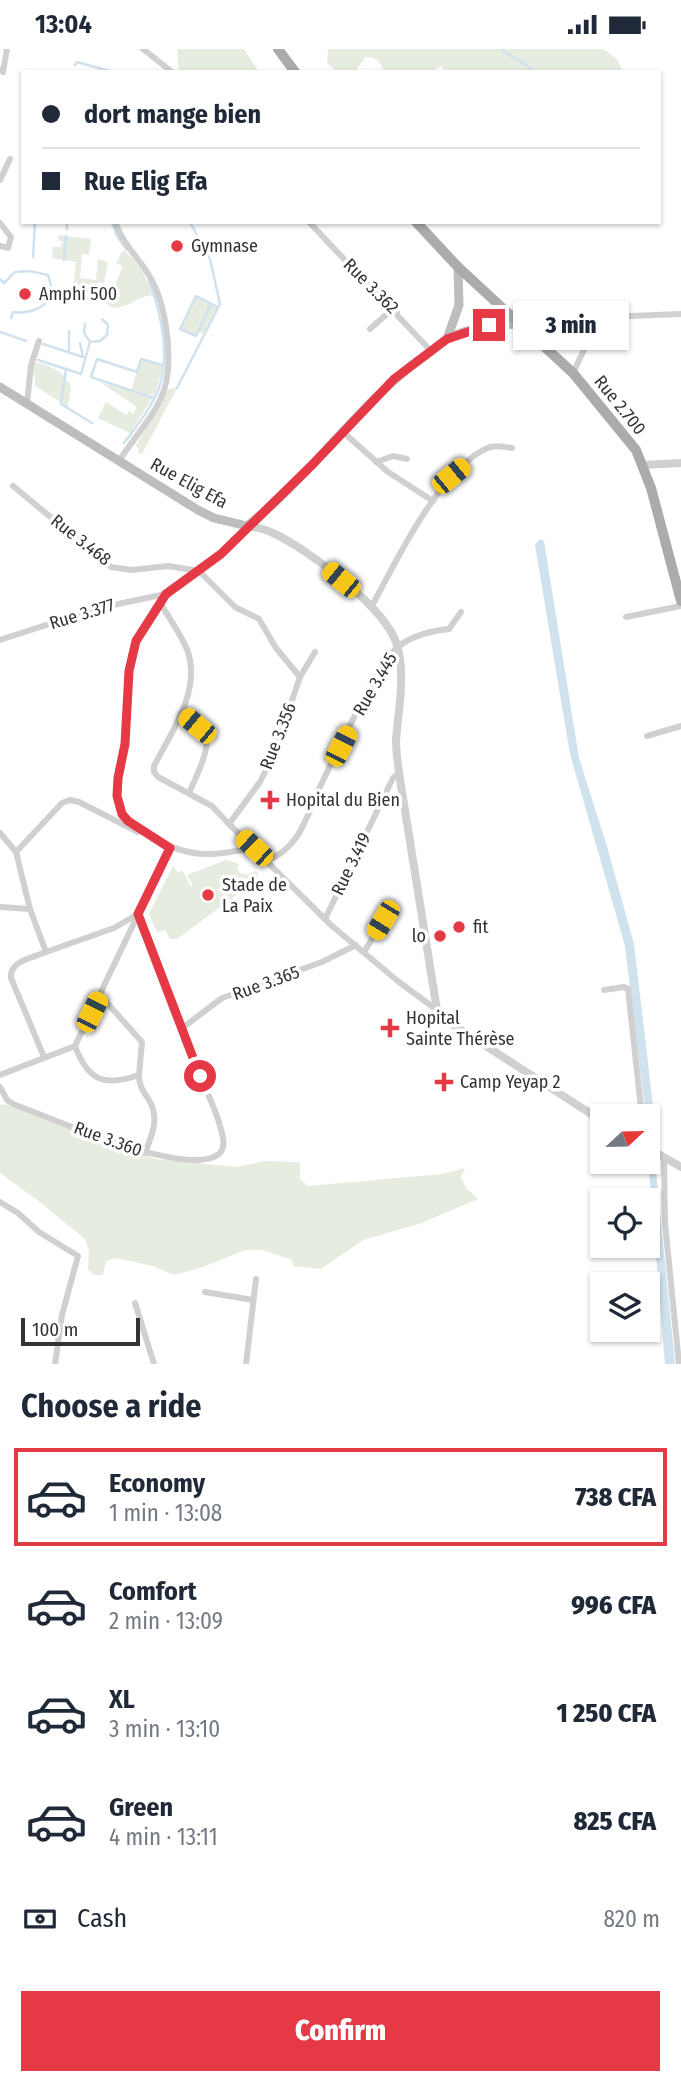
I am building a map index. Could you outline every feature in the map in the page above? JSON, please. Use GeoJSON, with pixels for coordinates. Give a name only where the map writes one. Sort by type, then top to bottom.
{"type":"FeatureCollection","features":[{"type":"Feature","properties":{"kind":"main road"},"geometry":{"type":"LineString","coordinates":[[278,49],[294,70]]}},
{"type":"Feature","properties":{"kind":"main road","name":"Rue 2.700"},"geometry":{"type":"LineString","coordinates":[[418,224],[458,267],[573,373],[631,443],[643,465],[672,561],[681,603]]}},
{"type":"Feature","properties":{"kind":"main road"},"geometry":{"type":"LineString","coordinates":[[447,339],[459,305],[458,267]]}},
{"type":"Feature","properties":{"kind":"main road"},"geometry":{"type":"LineString","coordinates":[[247,526],[277,500],[382,390],[447,339],[489,325],[520,324]]}},
{"type":"Feature","properties":{"kind":"main road","name":"Rue Elig Efa"},"geometry":{"type":"LineString","coordinates":[[0,387],[214,518],[247,526]]}},
{"type":"Feature","properties":{"kind":"street"},"geometry":{"type":"LineString","coordinates":[[1,74],[7,49]]}},
{"type":"Feature","properties":{"kind":"street"},"geometry":{"type":"LineString","coordinates":[[143,49],[169,70]]}},
{"type":"Feature","properties":{"kind":"street"},"geometry":{"type":"LineString","coordinates":[[0,180],[10,159]]}},
{"type":"Feature","properties":{"kind":"street"},"geometry":{"type":"LineString","coordinates":[[0,223],[11,237],[8,248],[0,246]]}},
{"type":"Feature","properties":{"kind":"street"},"geometry":{"type":"LineString","coordinates":[[116,224],[121,236],[151,278],[160,299],[168,360],[165,388],[150,417],[119,461]]}},
{"type":"Feature","properties":{"kind":"street","name":"Rue 3.362"},"geometry":{"type":"LineString","coordinates":[[311,224],[431,351]]}},
{"type":"Feature","properties":{"kind":"street"},"geometry":{"type":"LineString","coordinates":[[370,329],[387,314],[397,312]]}},
{"type":"Feature","properties":{"kind":"street"},"geometry":{"type":"LineString","coordinates":[[520,324],[555,319],[681,314]]}},
{"type":"Feature","properties":{"kind":"street"},"geometry":{"type":"LineString","coordinates":[[573,373],[591,335],[606,318]]}},
{"type":"Feature","properties":{"kind":"street"},"geometry":{"type":"LineString","coordinates":[[27,404],[31,365],[39,341]]}},
{"type":"Feature","properties":{"kind":"street"},"geometry":{"type":"LineString","coordinates":[[343,432],[376,463],[433,501]]}},
{"type":"Feature","properties":{"kind":"street"},"geometry":{"type":"LineString","coordinates":[[372,606],[433,501],[451,476],[471,458],[491,447],[512,448]]}},
{"type":"Feature","properties":{"kind":"street"},"geometry":{"type":"LineString","coordinates":[[376,463],[393,456],[407,460]]}},
{"type":"Feature","properties":{"kind":"street"},"geometry":{"type":"LineString","coordinates":[[643,465],[681,463]]}},
{"type":"Feature","properties":{"kind":"street","name":"Rue 3.468"},"geometry":{"type":"LineString","coordinates":[[13,486],[111,567],[132,570],[168,566],[198,571]]}},
{"type":"Feature","properties":{"kind":"street"},"geometry":{"type":"LineString","coordinates":[[254,848],[200,855],[170,848],[128,821],[122,814],[117,787],[125,744],[131,656],[136,641],[166,594],[221,554],[247,526],[272,533],[293,544],[372,606],[383,618],[398,646],[401,681],[396,745],[399,773],[437,1010]]}},
{"type":"Feature","properties":{"kind":"street"},"geometry":{"type":"LineString","coordinates":[[198,571],[235,607],[259,619],[280,653],[300,677]]}},
{"type":"Feature","properties":{"kind":"street","name":"Rue 3.377"},"geometry":{"type":"LineString","coordinates":[[0,640],[99,608],[166,594]]}},
{"type":"Feature","properties":{"kind":"street"},"geometry":{"type":"LineString","coordinates":[[626,617],[681,603]]}},
{"type":"Feature","properties":{"kind":"street"},"geometry":{"type":"LineString","coordinates":[[160,604],[188,652],[192,673],[181,713],[153,766],[158,777],[212,806],[325,919],[452,1024],[590,1113]]}},
{"type":"Feature","properties":{"kind":"street"},"geometry":{"type":"LineString","coordinates":[[398,646],[425,634],[449,629],[461,611]]}},
{"type":"Feature","properties":{"kind":"street","name":"Rue 3.445"},"geometry":{"type":"LineString","coordinates":[[266,861],[280,855],[292,845],[300,832],[374,681],[398,646]]}},
{"type":"Feature","properties":{"kind":"street","name":"Rue 3.356"},"geometry":{"type":"LineString","coordinates":[[229,824],[260,782],[273,756],[300,677],[315,652]]}},
{"type":"Feature","properties":{"kind":"street"},"geometry":{"type":"LineString","coordinates":[[181,713],[205,734],[208,740],[189,793]]}},
{"type":"Feature","properties":{"kind":"street"},"geometry":{"type":"LineString","coordinates":[[647,736],[681,726]]}},
{"type":"Feature","properties":{"kind":"street","name":"Rue 3.419"},"geometry":{"type":"LineString","coordinates":[[325,919],[393,778],[399,773]]}},
{"type":"Feature","properties":{"kind":"street"},"geometry":{"type":"LineString","coordinates":[[16,852],[62,803],[70,800],[154,839]]}},
{"type":"Feature","properties":{"kind":"street"},"geometry":{"type":"LineString","coordinates":[[0,833],[16,852],[30,909],[46,952]]}},
{"type":"Feature","properties":{"kind":"street"},"geometry":{"type":"LineString","coordinates":[[0,1075],[75,1046],[170,848]]}},
{"type":"Feature","properties":{"kind":"street"},"geometry":{"type":"LineString","coordinates":[[364,952],[393,904]]}},
{"type":"Feature","properties":{"kind":"street"},"geometry":{"type":"LineString","coordinates":[[0,907],[30,909]]}},
{"type":"Feature","properties":{"kind":"street"},"geometry":{"type":"LineString","coordinates":[[44,1057],[10,971],[15,965],[114,928],[138,914]]}},
{"type":"Feature","properties":{"kind":"street"},"geometry":{"type":"LineString","coordinates":[[138,914],[181,1029]]}},
{"type":"Feature","properties":{"kind":"street","name":"Rue 3.365"},"geometry":{"type":"LineString","coordinates":[[181,1029],[222,999],[322,962],[356,945]]}},
{"type":"Feature","properties":{"kind":"street"},"geometry":{"type":"LineString","coordinates":[[604,990],[624,987],[628,989],[641,1104]]}},
{"type":"Feature","properties":{"kind":"street"},"geometry":{"type":"LineString","coordinates":[[100,995],[142,1042],[139,1075],[142,1091],[153,1108],[155,1119],[154,1131],[145,1153]]}},
{"type":"Feature","properties":{"kind":"street","name":"Rue 3.360"},"geometry":{"type":"LineString","coordinates":[[0,1087],[7,1100],[13,1104],[145,1153],[206,1160],[219,1153],[224,1146],[218,1123],[181,1029]]}},
{"type":"Feature","properties":{"kind":"street"},"geometry":{"type":"LineString","coordinates":[[75,1046],[89,1074],[117,1082],[139,1075]]}},
{"type":"Feature","properties":{"kind":"street"},"geometry":{"type":"LineString","coordinates":[[662,1156],[681,1167]]}},
{"type":"Feature","properties":{"kind":"street"},"geometry":{"type":"LineString","coordinates":[[662,1156],[665,1223],[679,1364]]}},
{"type":"Feature","properties":{"kind":"street"},"geometry":{"type":"LineString","coordinates":[[0,1202],[18,1213],[39,1232],[78,1256],[62,1315],[55,1364]]}},
{"type":"Feature","properties":{"kind":"street"},"geometry":{"type":"LineString","coordinates":[[246,1364],[256,1279]]}},
{"type":"Feature","properties":{"kind":"street"},"geometry":{"type":"LineString","coordinates":[[205,1292],[253,1300]]}},
{"type":"Feature","properties":{"kind":"street"},"geometry":{"type":"LineString","coordinates":[[135,1303],[154,1364]]}},
{"type":"Feature","properties":{"kind":"shaded area"},"geometry":{"type":"Polygon","coordinates":[[[177,49],[244,49],[258,70],[179,70],[177,49]]]}},
{"type":"Feature","properties":{"kind":"shaded area"},"geometry":{"type":"Polygon","coordinates":[[[328,49],[603,49],[617,59],[622,70],[444,70],[441,66],[435,70],[383,70],[378,60],[369,57],[365,57],[356,70],[336,70],[327,63],[328,49]]]}},
{"type":"Feature","properties":{"kind":"shaded area"},"geometry":{"type":"Polygon","coordinates":[[[59,235],[91,239],[89,255],[82,254],[80,278],[96,280],[98,259],[108,262],[104,283],[99,283],[94,291],[87,292],[74,282],[76,262],[52,258],[53,247],[61,247],[59,235]]]}},
{"type":"Feature","properties":{"kind":"shaded area"},"geometry":{"type":"Polygon","coordinates":[[[123,250],[141,270],[153,295],[113,308],[106,303],[123,267],[116,263],[123,250]]]}},
{"type":"Feature","properties":{"kind":"shaded area"},"geometry":{"type":"Polygon","coordinates":[[[196,296],[217,307],[204,334],[198,331],[196,336],[180,329],[196,296]]]}},
{"type":"Feature","properties":{"kind":"shaded area"},"geometry":{"type":"Polygon","coordinates":[[[140,359],[163,365],[155,395],[146,394],[152,398],[130,433],[98,418],[106,402],[126,415],[129,411],[133,414],[137,407],[100,382],[131,391],[140,359]]]}},
{"type":"Feature","properties":{"kind":"shaded area"},"geometry":{"type":"Polygon","coordinates":[[[35,362],[56,370],[71,386],[68,407],[35,386],[35,376],[31,368],[35,362]]]}},
{"type":"Feature","properties":{"kind":"shaded area"},"geometry":{"type":"Polygon","coordinates":[[[177,388],[142,454],[138,452],[136,446],[168,389],[177,388]]]}},
{"type":"Feature","properties":{"kind":"shaded area"},"geometry":{"type":"Polygon","coordinates":[[[226,860],[239,864],[237,867],[240,873],[247,875],[255,871],[258,873],[258,881],[247,887],[245,885],[246,888],[177,939],[170,939],[165,930],[157,933],[149,914],[173,866],[178,873],[182,870],[191,887],[193,885],[187,875],[226,860]]]}},
{"type":"Feature","properties":{"kind":"shaded area"},"geometry":{"type":"Polygon","coordinates":[[[0,1105],[28,1110],[155,1159],[237,1167],[265,1161],[300,1162],[300,1179],[308,1186],[442,1174],[465,1168],[461,1177],[466,1188],[478,1199],[419,1224],[363,1240],[321,1269],[293,1266],[292,1260],[263,1250],[245,1250],[174,1275],[153,1266],[116,1258],[106,1261],[103,1275],[94,1275],[88,1269],[89,1251],[85,1239],[0,1173],[0,1105]]]}},
{"type":"Feature","properties":{"kind":"water"},"geometry":{"type":"Polygon","coordinates":[[[540,539],[544,541],[579,758],[634,944],[653,1104],[644,1104],[625,946],[570,754],[535,545],[540,539]]]}},
{"type":"Feature","properties":{"kind":"water"},"geometry":{"type":"Polygon","coordinates":[[[649,1174],[656,1174],[658,1188],[650,1188],[649,1174]]]}},
{"type":"Feature","properties":{"kind":"water"},"geometry":{"type":"Polygon","coordinates":[[[660,1212],[675,1364],[665,1364],[660,1272],[657,1272],[660,1212]]]}},
{"type":"Feature","properties":{"kind":"waterway"},"geometry":{"type":"LineString","coordinates":[[501,49],[532,70]]}},
{"type":"Feature","properties":{"kind":"waterway"},"geometry":{"type":"LineString","coordinates":[[75,65],[77,62],[106,70]]}},
{"type":"Feature","properties":{"kind":"waterway"},"geometry":{"type":"LineString","coordinates":[[33,257],[35,224]]}},
{"type":"Feature","properties":{"kind":"waterway"},"geometry":{"type":"LineString","coordinates":[[67,224],[67,229]]}},
{"type":"Feature","properties":{"kind":"waterway"},"geometry":{"type":"LineString","coordinates":[[113,224],[127,250]]}},
{"type":"Feature","properties":{"kind":"waterway"},"geometry":{"type":"LineString","coordinates":[[177,388],[220,304],[210,259],[191,224]]}},
{"type":"Feature","properties":{"kind":"waterway"},"geometry":{"type":"LineString","coordinates":[[64,260],[66,236]]}},
{"type":"Feature","properties":{"kind":"waterway"},"geometry":{"type":"LineString","coordinates":[[0,279],[4,283],[15,272],[29,271],[48,275],[53,293],[46,303],[36,309],[13,312],[11,318]]}},
{"type":"Feature","properties":{"kind":"waterway"},"geometry":{"type":"LineString","coordinates":[[124,443],[152,402],[162,375],[163,334],[149,281]]}},
{"type":"Feature","properties":{"kind":"waterway"},"geometry":{"type":"LineString","coordinates":[[211,304],[196,336],[180,329],[196,296],[218,307]]}},
{"type":"Feature","properties":{"kind":"waterway"},"geometry":{"type":"LineString","coordinates":[[85,324],[84,333],[90,342],[100,341],[107,335],[108,325],[102,319]]}},
{"type":"Feature","properties":{"kind":"waterway"},"geometry":{"type":"LineString","coordinates":[[69,331],[69,352]]}},
{"type":"Feature","properties":{"kind":"waterway"},"geometry":{"type":"LineString","coordinates":[[0,332],[26,341]]}},
{"type":"Feature","properties":{"kind":"waterway"},"geometry":{"type":"LineString","coordinates":[[90,342],[81,374],[66,369],[61,404],[92,423]]}},
{"type":"Feature","properties":{"kind":"waterway"},"geometry":{"type":"LineString","coordinates":[[43,344],[83,357],[80,343]]}},
{"type":"Feature","properties":{"kind":"waterway"},"geometry":{"type":"LineString","coordinates":[[154,398],[91,377],[97,359],[137,372],[141,359],[162,365]]}},
{"type":"Feature","properties":{"kind":"waterway"},"geometry":{"type":"LineString","coordinates":[[38,360],[66,369]]}},
{"type":"Feature","properties":{"kind":"place","name":"Gymnase"},"geometry":{"type":"Point","coordinates":[177,246]}},
{"type":"Feature","properties":{"kind":"place","name":"Amphi 500"},"geometry":{"type":"Point","coordinates":[25,294]}},
{"type":"Feature","properties":{"kind":"place","name":"Hopital du Bien"},"geometry":{"type":"Point","coordinates":[270,800]}},
{"type":"Feature","properties":{"kind":"place","name":"Stade de La Paix"},"geometry":{"type":"Point","coordinates":[208,895]}},
{"type":"Feature","properties":{"kind":"place","name":"fit"},"geometry":{"type":"Point","coordinates":[459,927]}},
{"type":"Feature","properties":{"kind":"place","name":"lo"},"geometry":{"type":"Point","coordinates":[440,936]}},
{"type":"Feature","properties":{"kind":"place","name":"Hopital Sainte Thérèse"},"geometry":{"type":"Point","coordinates":[390,1028]}},
{"type":"Feature","properties":{"kind":"place","name":"Camp Yeyap 2"},"geometry":{"type":"Point","coordinates":[444,1082]}},
{"type":"Feature","properties":{"kind":"route"},"geometry":{"type":"LineString","coordinates":[[200,1076],[138,914],[170,848],[128,821],[122,814],[117,796],[128,713],[129,671],[136,641],[166,594],[221,554],[313,464],[375,396],[412,364],[447,339],[489,325]]}}]}
